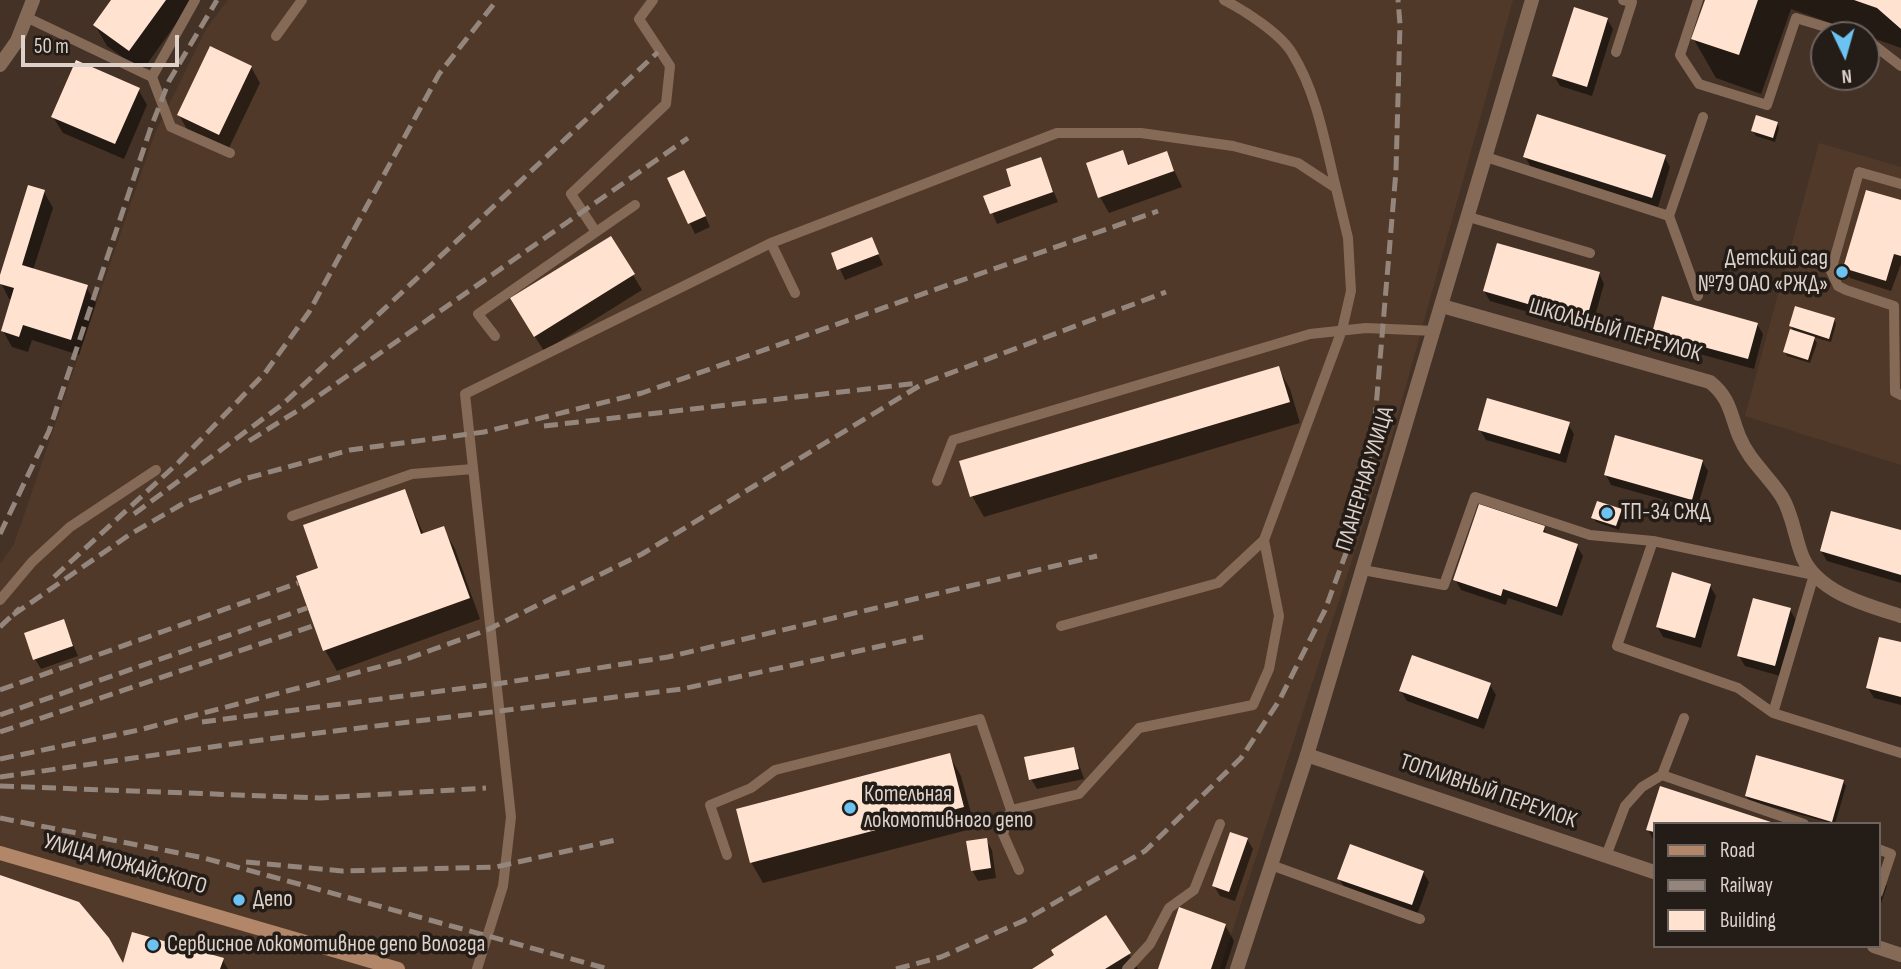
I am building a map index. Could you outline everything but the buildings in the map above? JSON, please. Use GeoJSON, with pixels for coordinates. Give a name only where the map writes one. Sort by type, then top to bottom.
{"type":"FeatureCollection","features":[{"type":"Feature","properties":{"kind":"main road","name":"УЛИЦА МОЖАЙСКОГО"},"geometry":{"type":"LineString","coordinates":[[0,853],[398,969]]}},
{"type":"Feature","properties":{"kind":"street"},"geometry":{"type":"LineString","coordinates":[[0,65],[17,41],[33,0]]}},
{"type":"Feature","properties":{"kind":"street","name":"ПЛАНЕРНАЯ УЛИЦА"},"geometry":{"type":"LineString","coordinates":[[1237,969],[1307,755],[1443,306],[1532,0]]}},
{"type":"Feature","properties":{"kind":"street","name":"ШКОЛЬНЫЙ ПЕРЕУЛОК"},"geometry":{"type":"LineString","coordinates":[[1443,306],[1710,382],[1723,392],[1731,405],[1739,436],[1754,464],[1783,498],[1804,559],[1814,575]]}},
{"type":"Feature","properties":{"kind":"street"},"geometry":{"type":"LineString","coordinates":[[1814,575],[1828,587],[1901,616]]}},
{"type":"Feature","properties":{"kind":"street","name":"ТОПЛИВНЫЙ ПЕРЕУЛОК"},"geometry":{"type":"LineString","coordinates":[[1307,755],[1652,871]]}},
{"type":"Feature","properties":{"kind":"street"},"geometry":{"type":"LineString","coordinates":[[1879,948],[1901,956]]}},
{"type":"Feature","properties":{"kind":"lane"},"geometry":{"type":"LineString","coordinates":[[152,77],[195,0]]}},
{"type":"Feature","properties":{"kind":"lane"},"geometry":{"type":"LineString","coordinates":[[276,36],[302,0]]}},
{"type":"Feature","properties":{"kind":"lane"},"geometry":{"type":"LineString","coordinates":[[596,232],[571,194],[666,104],[670,66],[639,19],[653,0]]}},
{"type":"Feature","properties":{"kind":"lane"},"geometry":{"type":"LineString","coordinates":[[1061,626],[1218,583],[1264,540],[1342,330],[1352,291],[1348,238],[1316,106],[1292,51],[1244,10],[1224,0]]}},
{"type":"Feature","properties":{"kind":"lane"},"geometry":{"type":"LineString","coordinates":[[1698,0],[1680,55],[1699,84],[1766,105],[1796,18],[1810,22]]}},
{"type":"Feature","properties":{"kind":"lane"},"geometry":{"type":"LineString","coordinates":[[1616,52],[1629,1]]}},
{"type":"Feature","properties":{"kind":"lane"},"geometry":{"type":"LineString","coordinates":[[26,17],[152,77],[171,127],[230,153]]}},
{"type":"Feature","properties":{"kind":"lane"},"geometry":{"type":"LineString","coordinates":[[1880,50],[1901,66]]}},
{"type":"Feature","properties":{"kind":"lane"},"geometry":{"type":"LineString","coordinates":[[1698,296],[1669,216],[1703,117]]}},
{"type":"Feature","properties":{"kind":"lane"},"geometry":{"type":"LineString","coordinates":[[477,969],[503,886],[511,817],[465,394],[772,243],[1057,133],[1141,134],[1233,146],[1298,163],[1336,188]]}},
{"type":"Feature","properties":{"kind":"lane"},"geometry":{"type":"LineString","coordinates":[[1486,158],[1669,216]]}},
{"type":"Feature","properties":{"kind":"lane"},"geometry":{"type":"LineString","coordinates":[[1901,184],[1859,172],[1831,271],[1838,286],[1894,306],[1895,392],[1901,394]]}},
{"type":"Feature","properties":{"kind":"lane"},"geometry":{"type":"LineString","coordinates":[[495,336],[478,314],[635,205]]}},
{"type":"Feature","properties":{"kind":"lane"},"geometry":{"type":"LineString","coordinates":[[1469,217],[1590,253]]}},
{"type":"Feature","properties":{"kind":"lane"},"geometry":{"type":"LineString","coordinates":[[772,243],[795,293]]}},
{"type":"Feature","properties":{"kind":"lane"},"geometry":{"type":"LineString","coordinates":[[937,481],[953,440],[1311,334],[1366,328],[1435,331]]}},
{"type":"Feature","properties":{"kind":"lane"},"geometry":{"type":"LineString","coordinates":[[292,516],[412,474],[473,469]]}},
{"type":"Feature","properties":{"kind":"lane"},"geometry":{"type":"LineString","coordinates":[[0,600],[32,562],[71,527],[156,470]]}},
{"type":"Feature","properties":{"kind":"lane"},"geometry":{"type":"LineString","coordinates":[[1363,570],[1444,585],[1475,496],[1590,535],[1653,541],[1814,575],[1773,713]]}},
{"type":"Feature","properties":{"kind":"lane"},"geometry":{"type":"LineString","coordinates":[[1011,810],[1079,794],[1139,728],[1253,705],[1269,669],[1279,616],[1264,540]]}},
{"type":"Feature","properties":{"kind":"lane"},"geometry":{"type":"LineString","coordinates":[[1653,541],[1617,646],[1738,688],[1773,713],[1901,752]]}},
{"type":"Feature","properties":{"kind":"lane"},"geometry":{"type":"LineString","coordinates":[[1606,856],[1625,806],[1642,787],[1662,775],[1684,718]]}},
{"type":"Feature","properties":{"kind":"lane"},"geometry":{"type":"LineString","coordinates":[[727,855],[710,805],[751,788],[775,770],[980,719],[1011,810],[1003,834],[1019,870]]}},
{"type":"Feature","properties":{"kind":"lane"},"geometry":{"type":"LineString","coordinates":[[1662,775],[1798,822]]}},
{"type":"Feature","properties":{"kind":"lane"},"geometry":{"type":"LineString","coordinates":[[1127,969],[1150,944],[1169,908],[1194,890],[1220,824]]}},
{"type":"Feature","properties":{"kind":"lane"},"geometry":{"type":"LineString","coordinates":[[1880,850],[1891,854],[1880,887]]}},
{"type":"Feature","properties":{"kind":"lane"},"geometry":{"type":"LineString","coordinates":[[1271,865],[1420,919]]}},
{"type":"Feature","properties":{"kind":"shaded area"},"geometry":{"type":"Polygon","coordinates":[[[228,0],[1513,0],[1392,436],[1220,969],[0,969],[0,564],[14,544],[155,133],[206,29],[228,0]]]}},
{"type":"Feature","properties":{"kind":"shaded area","name":"Детский сад №79 ОАО «РЖД»"},"geometry":{"type":"Polygon","coordinates":[[[1819,143],[1901,167],[1901,465],[1745,416],[1819,143]]]}},
{"type":"Feature","properties":{"kind":"railway"},"geometry":{"type":"LineString","coordinates":[[0,534],[49,431],[169,81],[217,0]]}},
{"type":"Feature","properties":{"kind":"railway"},"geometry":{"type":"LineString","coordinates":[[54,577],[179,462],[265,373],[309,312],[439,74],[497,0]]}},
{"type":"Feature","properties":{"kind":"railway"},"geometry":{"type":"LineString","coordinates":[[896,969],[941,957],[1023,921],[1145,851],[1241,758],[1279,701],[1325,610],[1360,515],[1374,431],[1396,171],[1400,24],[1398,0]]}},
{"type":"Feature","properties":{"kind":"railway"},"geometry":{"type":"LineString","coordinates":[[134,514],[283,404],[658,52]]}},
{"type":"Feature","properties":{"kind":"railway"},"geometry":{"type":"LineString","coordinates":[[249,441],[297,411],[688,138]]}},
{"type":"Feature","properties":{"kind":"railway"},"geometry":{"type":"LineString","coordinates":[[13,615],[129,535],[184,503],[244,479],[350,450],[484,432],[642,393],[1158,211]]}},
{"type":"Feature","properties":{"kind":"railway"},"geometry":{"type":"LineString","coordinates":[[0,759],[139,730],[401,661],[487,630],[642,554],[924,383],[1166,292]]}},
{"type":"Feature","properties":{"kind":"railway"},"geometry":{"type":"LineString","coordinates":[[544,426],[919,383]]}},
{"type":"Feature","properties":{"kind":"railway"},"geometry":{"type":"LineString","coordinates":[[202,722],[496,684],[668,657],[1097,556]]}},
{"type":"Feature","properties":{"kind":"railway"},"geometry":{"type":"LineString","coordinates":[[0,690],[298,583]]}},
{"type":"Feature","properties":{"kind":"railway"},"geometry":{"type":"LineString","coordinates":[[0,627],[20,608]]}},
{"type":"Feature","properties":{"kind":"railway"},"geometry":{"type":"LineString","coordinates":[[0,715],[307,608]]}},
{"type":"Feature","properties":{"kind":"railway"},"geometry":{"type":"LineString","coordinates":[[0,732],[313,626]]}},
{"type":"Feature","properties":{"kind":"railway"},"geometry":{"type":"LineString","coordinates":[[0,777],[268,739],[682,689],[923,637]]}},
{"type":"Feature","properties":{"kind":"railway"},"geometry":{"type":"LineString","coordinates":[[0,786],[320,798],[486,788]]}},
{"type":"Feature","properties":{"kind":"railway"},"geometry":{"type":"LineString","coordinates":[[0,818],[204,858],[608,969]]}},
{"type":"Feature","properties":{"kind":"railway"},"geometry":{"type":"LineString","coordinates":[[246,862],[342,871],[496,867],[620,839]]}},
{"type":"Feature","properties":{"kind":"place","name":"Детский сад №79 ОАО «РЖД»"},"geometry":{"type":"Point","coordinates":[1842,272]}},
{"type":"Feature","properties":{"kind":"place","name":"ТП-34 СЖД"},"geometry":{"type":"Point","coordinates":[1607,513]}},
{"type":"Feature","properties":{"kind":"place","name":"Котельная локомотивного депо"},"geometry":{"type":"Point","coordinates":[850,808]}},
{"type":"Feature","properties":{"kind":"place","name":"Депо"},"geometry":{"type":"Point","coordinates":[239,900]}},
{"type":"Feature","properties":{"kind":"place","name":"Сервисное локомотивное депо Вологда"},"geometry":{"type":"Point","coordinates":[153,945]}}]}
